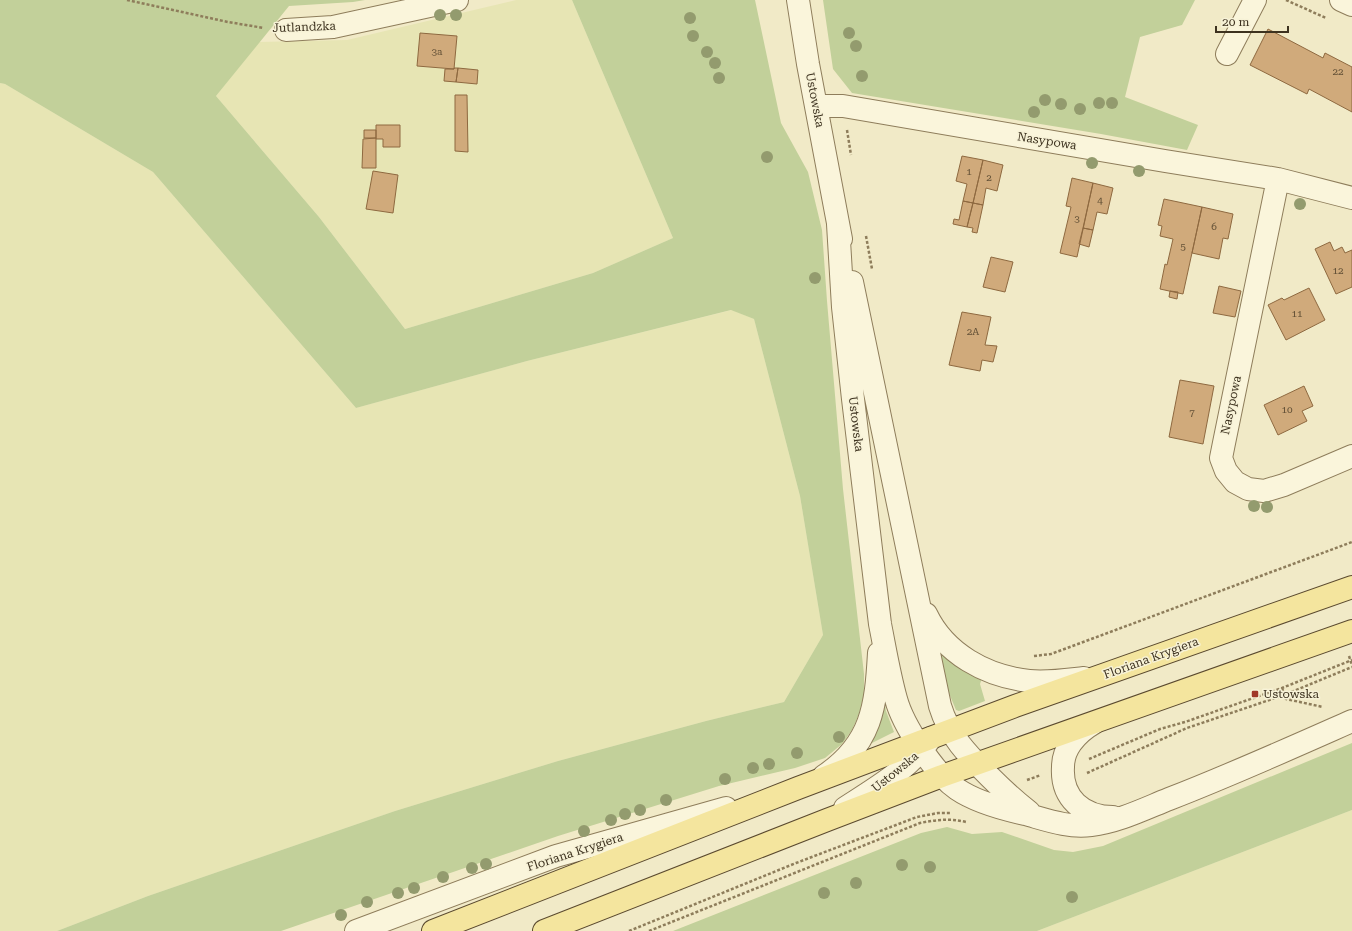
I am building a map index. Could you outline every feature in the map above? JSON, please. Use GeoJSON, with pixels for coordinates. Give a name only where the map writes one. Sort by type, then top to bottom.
{"type":"FeatureCollection","features":[{"type":"Feature","properties":{"kind":"main road","name":"Floriana Krygiera"},"geometry":{"type":"LineString","coordinates":[[433,931],[798,788],[930,740],[1015,706],[1352,587]]}},
{"type":"Feature","properties":{"kind":"main road"},"geometry":{"type":"LineString","coordinates":[[544,931],[942,776],[1352,631]]}},
{"type":"Feature","properties":{"kind":"street","name":"Jutlandzka"},"geometry":{"type":"LineString","coordinates":[[286,30],[333,27],[457,0]]}},
{"type":"Feature","properties":{"kind":"street","name":"Ustowska"},"geometry":{"type":"LineString","coordinates":[[798,0],[838,224],[858,306],[871,378],[944,719],[930,740],[900,771],[827,820]]}},
{"type":"Feature","properties":{"kind":"street"},"geometry":{"type":"LineString","coordinates":[[1227,54],[1255,0]]}},
{"type":"Feature","properties":{"kind":"street"},"geometry":{"type":"LineString","coordinates":[[1341,0],[1352,5]]}},
{"type":"Feature","properties":{"kind":"street","name":"Nasypowa"},"geometry":{"type":"LineString","coordinates":[[816,106],[843,106],[1278,179],[1322,189],[1352,198]]}},
{"type":"Feature","properties":{"kind":"street","name":"Nasypowa"},"geometry":{"type":"LineString","coordinates":[[1278,179],[1222,458],[1226,471],[1235,482],[1248,489],[1264,491],[1284,485],[1352,456]]}},
{"type":"Feature","properties":{"kind":"street","name":"Ustowska"},"geometry":{"type":"LineString","coordinates":[[838,224],[843,307],[851,384],[880,624],[896,700],[930,740]]}},
{"type":"Feature","properties":{"kind":"street","name":"Ustowska"},"geometry":{"type":"LineString","coordinates":[[919,599],[930,622],[947,645],[958,654],[983,668],[1000,675],[1029,681],[1049,681],[1101,676]]}},
{"type":"Feature","properties":{"kind":"street","name":"Ustowska"},"geometry":{"type":"LineString","coordinates":[[819,780],[834,770],[852,753],[867,728],[874,700],[880,624]]}},
{"type":"Feature","properties":{"kind":"street"},"geometry":{"type":"LineString","coordinates":[[1097,721],[1079,734],[1070,744],[1063,763],[1062,774],[1065,786],[1071,799],[1088,812],[1106,817],[1122,817]]}},
{"type":"Feature","properties":{"kind":"street"},"geometry":{"type":"LineString","coordinates":[[1037,817],[1009,795],[960,746],[930,740],[931,763],[942,776],[956,788],[977,800],[1053,822],[1080,826],[1092,825],[1122,817],[1194,789],[1352,722]]}},
{"type":"Feature","properties":{"kind":"street","name":"Floriana Krygiera"},"geometry":{"type":"LineString","coordinates":[[356,931],[556,856],[798,788]]}},
{"type":"Feature","properties":{"kind":"path","name":"Jutlandzka"},"geometry":{"type":"LineString","coordinates":[[127,0],[228,22],[255,27],[286,30]]}},
{"type":"Feature","properties":{"kind":"path"},"geometry":{"type":"LineString","coordinates":[[1286,0],[1332,21]]}},
{"type":"Feature","properties":{"kind":"path"},"geometry":{"type":"LineString","coordinates":[[865,231],[872,270]]}},
{"type":"Feature","properties":{"kind":"path"},"geometry":{"type":"LineString","coordinates":[[1032,656],[1052,654],[1352,542]]}},
{"type":"Feature","properties":{"kind":"path"},"geometry":{"type":"LineString","coordinates":[[1088,759],[1160,729],[1185,722],[1282,688],[1352,660]]}},
{"type":"Feature","properties":{"kind":"path"},"geometry":{"type":"LineString","coordinates":[[1082,775],[1187,728],[1284,694],[1352,666]]}},
{"type":"Feature","properties":{"kind":"path"},"geometry":{"type":"LineString","coordinates":[[1282,688],[1286,699],[1324,707]]}},
{"type":"Feature","properties":{"kind":"path"},"geometry":{"type":"LineString","coordinates":[[1022,781],[1047,774]]}},
{"type":"Feature","properties":{"kind":"path"},"geometry":{"type":"LineString","coordinates":[[629,931],[782,869],[917,817],[938,813],[951,813]]}},
{"type":"Feature","properties":{"kind":"path"},"geometry":{"type":"LineString","coordinates":[[649,931],[920,824],[938,819],[957,820],[971,823]]}},
{"type":"Feature","properties":{"kind":"shaded area"},"geometry":{"type":"Polygon","coordinates":[[[516,0],[572,0],[673,238],[593,273],[405,329],[319,217],[216,96],[259,42],[347,40],[516,0]]]}},
{"type":"Feature","properties":{"kind":"shaded area"},"geometry":{"type":"Polygon","coordinates":[[[0,83],[5,84],[153,172],[356,408],[527,361],[732,310],[754,319],[800,496],[823,635],[784,702],[706,721],[558,761],[395,811],[148,896],[57,931],[0,931],[0,83]]]}},
{"type":"Feature","properties":{"kind":"shaded area"},"geometry":{"type":"Polygon","coordinates":[[[1352,810],[1352,931],[1037,931],[1352,810]]]}},
{"type":"Feature","properties":{"kind":"green space"},"geometry":{"type":"Polygon","coordinates":[[[0,0],[365,0],[289,6],[216,96],[319,217],[405,329],[593,273],[673,238],[572,0],[755,0],[781,123],[808,172],[822,230],[843,489],[864,674],[864,694],[859,714],[852,730],[842,744],[825,758],[795,768],[719,786],[558,836],[281,931],[57,931],[148,896],[395,811],[558,761],[706,721],[784,702],[823,635],[800,496],[754,319],[731,310],[527,361],[356,408],[153,172],[5,84],[0,83],[0,0]]]}},
{"type":"Feature","properties":{"kind":"green space"},"geometry":{"type":"Polygon","coordinates":[[[823,0],[1195,0],[1182,25],[1140,37],[1125,97],[1198,125],[1187,150],[1101,134],[852,93],[833,69],[823,0]]]}},
{"type":"Feature","properties":{"kind":"green space"},"geometry":{"type":"Polygon","coordinates":[[[941,652],[982,678],[980,684],[985,701],[959,711],[956,710],[946,686],[941,652]]]}},
{"type":"Feature","properties":{"kind":"green space"},"geometry":{"type":"Polygon","coordinates":[[[883,703],[885,704],[894,732],[870,743],[883,703]]]}},
{"type":"Feature","properties":{"kind":"green space"},"geometry":{"type":"Polygon","coordinates":[[[1352,743],[1352,810],[1037,931],[673,931],[921,833],[947,827],[972,834],[1002,832],[1054,850],[1073,852],[1103,846],[1352,743]]]}},
{"type":"Feature","properties":{"kind":"building"},"geometry":{"type":"Polygon","coordinates":[[[1268,29],[1323,58],[1325,53],[1352,67],[1352,112],[1309,89],[1307,94],[1250,65],[1268,29]]]}},
{"type":"Feature","properties":{"kind":"building"},"geometry":{"type":"Polygon","coordinates":[[[420,33],[457,36],[454,69],[417,66],[420,33]]]}},
{"type":"Feature","properties":{"kind":"building"},"geometry":{"type":"Polygon","coordinates":[[[458,68],[456,82],[444,81],[445,69],[458,68]]]}},
{"type":"Feature","properties":{"kind":"building"},"geometry":{"type":"Polygon","coordinates":[[[458,68],[478,70],[477,84],[456,82],[458,68]]]}},
{"type":"Feature","properties":{"kind":"building"},"geometry":{"type":"Polygon","coordinates":[[[455,95],[467,95],[468,152],[455,151],[455,95]]]}},
{"type":"Feature","properties":{"kind":"building"},"geometry":{"type":"Polygon","coordinates":[[[376,125],[400,125],[400,147],[383,147],[383,139],[376,139],[376,125]]]}},
{"type":"Feature","properties":{"kind":"building"},"geometry":{"type":"Polygon","coordinates":[[[364,130],[376,130],[376,138],[364,138],[364,130]]]}},
{"type":"Feature","properties":{"kind":"building"},"geometry":{"type":"Polygon","coordinates":[[[376,138],[376,168],[362,168],[363,139],[376,138]]]}},
{"type":"Feature","properties":{"kind":"building"},"geometry":{"type":"Polygon","coordinates":[[[962,156],[983,160],[973,203],[963,201],[967,184],[956,181],[962,156]]]}},
{"type":"Feature","properties":{"kind":"building"},"geometry":{"type":"Polygon","coordinates":[[[983,160],[1003,165],[997,191],[986,188],[983,205],[973,203],[983,160]]]}},
{"type":"Feature","properties":{"kind":"building"},"geometry":{"type":"Polygon","coordinates":[[[373,171],[398,175],[393,213],[366,209],[373,171]]]}},
{"type":"Feature","properties":{"kind":"building"},"geometry":{"type":"Polygon","coordinates":[[[1072,178],[1093,183],[1077,257],[1060,253],[1071,207],[1066,206],[1072,178]]]}},
{"type":"Feature","properties":{"kind":"building"},"geometry":{"type":"Polygon","coordinates":[[[1093,183],[1113,188],[1107,214],[1097,212],[1093,230],[1083,228],[1093,183]]]}},
{"type":"Feature","properties":{"kind":"building"},"geometry":{"type":"Polygon","coordinates":[[[1164,199],[1202,207],[1183,294],[1160,289],[1165,264],[1167,265],[1173,239],[1160,236],[1162,226],[1158,225],[1164,199]]]}},
{"type":"Feature","properties":{"kind":"building"},"geometry":{"type":"Polygon","coordinates":[[[963,201],[973,203],[967,227],[953,224],[954,219],[959,220],[963,201]]]}},
{"type":"Feature","properties":{"kind":"building"},"geometry":{"type":"Polygon","coordinates":[[[973,203],[983,205],[977,233],[972,232],[973,228],[967,227],[973,203]]]}},
{"type":"Feature","properties":{"kind":"building"},"geometry":{"type":"Polygon","coordinates":[[[1202,207],[1233,214],[1228,239],[1223,238],[1219,259],[1192,253],[1202,207]]]}},
{"type":"Feature","properties":{"kind":"building"},"geometry":{"type":"Polygon","coordinates":[[[1083,228],[1093,230],[1089,247],[1079,244],[1083,228]]]}},
{"type":"Feature","properties":{"kind":"building"},"geometry":{"type":"Polygon","coordinates":[[[1330,242],[1334,251],[1342,247],[1345,253],[1352,250],[1352,287],[1336,294],[1315,249],[1330,242]]]}},
{"type":"Feature","properties":{"kind":"building"},"geometry":{"type":"Polygon","coordinates":[[[991,257],[1013,262],[1005,292],[983,287],[991,257]]]}},
{"type":"Feature","properties":{"kind":"building"},"geometry":{"type":"Polygon","coordinates":[[[1219,286],[1241,291],[1235,317],[1213,313],[1219,286]]]}},
{"type":"Feature","properties":{"kind":"building"},"geometry":{"type":"Polygon","coordinates":[[[1309,288],[1325,320],[1286,340],[1268,305],[1282,298],[1284,300],[1309,288]]]}},
{"type":"Feature","properties":{"kind":"building"},"geometry":{"type":"Polygon","coordinates":[[[1170,291],[1178,292],[1177,299],[1169,297],[1170,291]]]}},
{"type":"Feature","properties":{"kind":"building"},"geometry":{"type":"Polygon","coordinates":[[[962,312],[991,317],[985,345],[997,346],[993,362],[982,360],[980,371],[949,365],[962,312]]]}},
{"type":"Feature","properties":{"kind":"building"},"geometry":{"type":"Polygon","coordinates":[[[1180,380],[1214,386],[1203,444],[1169,437],[1180,380]]]}},
{"type":"Feature","properties":{"kind":"building"},"geometry":{"type":"Polygon","coordinates":[[[1304,386],[1313,406],[1302,411],[1307,421],[1278,435],[1264,405],[1304,386]]]}},
{"type":"Feature","properties":{"kind":"place","name":"Ustowska"},"geometry":{"type":"Point","coordinates":[1255,694]}}]}
